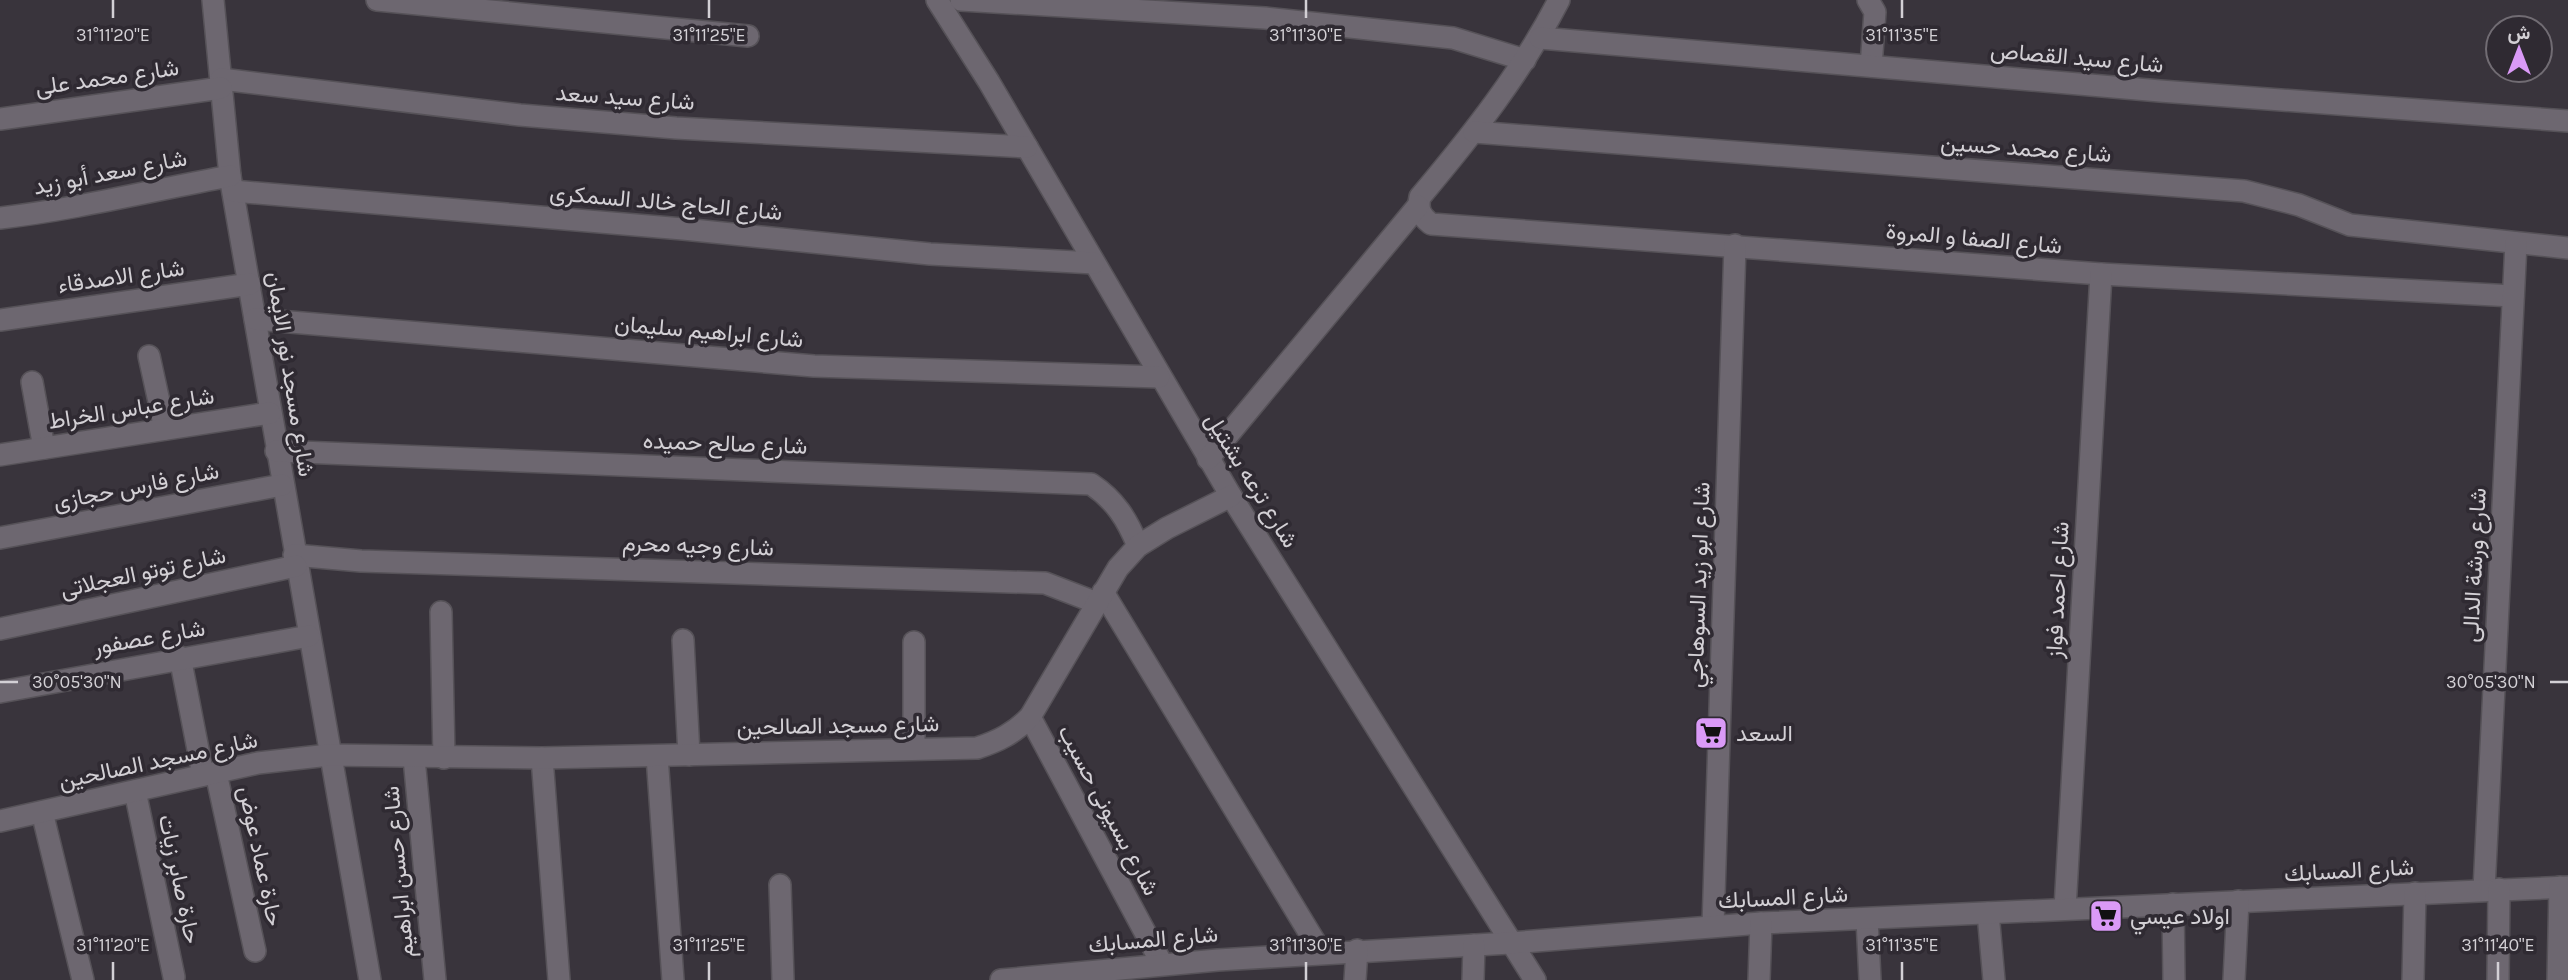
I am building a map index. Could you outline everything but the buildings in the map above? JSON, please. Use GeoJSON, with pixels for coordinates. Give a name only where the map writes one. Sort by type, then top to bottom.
{"type":"FeatureCollection","features":[{"type":"Feature","properties":{"kind":"street","name":"شارع مسجد نور الايمان"},"geometry":{"type":"LineString","coordinates":[[213,0],[232,184],[329,755]]}},
{"type":"Feature","properties":{"kind":"street"},"geometry":{"type":"LineString","coordinates":[[377,0],[748,36]]}},
{"type":"Feature","properties":{"kind":"street","name":"شارع ترعه بشتيل"},"geometry":{"type":"LineString","coordinates":[[937,0],[1027,147],[1230,496],[1535,980]]}},
{"type":"Feature","properties":{"kind":"street"},"geometry":{"type":"LineString","coordinates":[[961,0],[1265,18],[1426,35],[1453,38],[1525,60]]}},
{"type":"Feature","properties":{"kind":"street"},"geometry":{"type":"LineString","coordinates":[[1208,459],[1418,206],[1420,197],[1474,132],[1525,60],[1540,38],[1559,0]]}},
{"type":"Feature","properties":{"kind":"street"},"geometry":{"type":"LineString","coordinates":[[1868,0],[1875,12],[1871,66]]}},
{"type":"Feature","properties":{"kind":"street","name":"شارع سيد القصاص"},"geometry":{"type":"LineString","coordinates":[[1540,38],[2568,121]]}},
{"type":"Feature","properties":{"kind":"street","name":"شارع محمد على"},"geometry":{"type":"LineString","coordinates":[[0,118],[221,83]]}},
{"type":"Feature","properties":{"kind":"street","name":"شارع سيد سعد"},"geometry":{"type":"LineString","coordinates":[[221,83],[520,115],[676,128],[1027,147]]}},
{"type":"Feature","properties":{"kind":"street","name":"شارع محمد حسين"},"geometry":{"type":"LineString","coordinates":[[1474,132],[2244,191],[2299,205],[2350,225],[2568,248]]}},
{"type":"Feature","properties":{"kind":"street","name":"شارع سعد أبو زيد"},"geometry":{"type":"LineString","coordinates":[[0,218],[61,211],[146,191],[232,184]]}},
{"type":"Feature","properties":{"kind":"street","name":"شارع الحاج خالد السمكرى"},"geometry":{"type":"LineString","coordinates":[[232,184],[930,254],[1094,263]]}},
{"type":"Feature","properties":{"kind":"street","name":"شارع الصفا و المروة"},"geometry":{"type":"LineString","coordinates":[[1418,206],[1422,216],[1432,224],[2101,274],[2513,296]]}},
{"type":"Feature","properties":{"kind":"street","name":"شارع ورشة الدالى"},"geometry":{"type":"LineString","coordinates":[[2498,980],[2492,890],[2516,243]]}},
{"type":"Feature","properties":{"kind":"street","name":"شارع ابو زيد السوهاجي"},"geometry":{"type":"LineString","coordinates":[[1713,926],[1735,245]]}},
{"type":"Feature","properties":{"kind":"street","name":"شارع احمد فواز"},"geometry":{"type":"LineString","coordinates":[[2065,909],[2101,274]]}},
{"type":"Feature","properties":{"kind":"street","name":"شارع الاصدقاء"},"geometry":{"type":"LineString","coordinates":[[0,320],[250,284]]}},
{"type":"Feature","properties":{"kind":"street","name":"شارع ابراهيم سليمان"},"geometry":{"type":"LineString","coordinates":[[255,319],[814,366],[1159,377]]}},
{"type":"Feature","properties":{"kind":"street"},"geometry":{"type":"LineString","coordinates":[[149,356],[165,429]]}},
{"type":"Feature","properties":{"kind":"street"},"geometry":{"type":"LineString","coordinates":[[32,382],[44,448]]}},
{"type":"Feature","properties":{"kind":"street","name":"شارع عباس الخراط"},"geometry":{"type":"LineString","coordinates":[[0,454],[270,412]]}},
{"type":"Feature","properties":{"kind":"street","name":"شارع صالح حميده"},"geometry":{"type":"LineString","coordinates":[[276,451],[1091,484],[1108,495],[1121,511],[1138,546]]}},
{"type":"Feature","properties":{"kind":"street","name":"شارع فارس حجازى"},"geometry":{"type":"LineString","coordinates":[[0,538],[282,485]]}},
{"type":"Feature","properties":{"kind":"street","name":"شارع مسجد الصالحين"},"geometry":{"type":"LineString","coordinates":[[0,821],[258,763],[329,755],[542,758],[977,748],[1006,737],[1030,717],[1118,568],[1138,546],[1198,510],[1230,496]]}},
{"type":"Feature","properties":{"kind":"street","name":"شارع وجيه محرم"},"geometry":{"type":"LineString","coordinates":[[295,560],[1045,583],[1100,597]]}},
{"type":"Feature","properties":{"kind":"street","name":"شارع توتو العجلاتى"},"geometry":{"type":"LineString","coordinates":[[0,629],[295,560]]}},
{"type":"Feature","properties":{"kind":"street"},"geometry":{"type":"LineString","coordinates":[[1100,597],[1321,952]]}},
{"type":"Feature","properties":{"kind":"street"},"geometry":{"type":"LineString","coordinates":[[441,612],[444,758]]}},
{"type":"Feature","properties":{"kind":"street","name":"شارع عصفور"},"geometry":{"type":"LineString","coordinates":[[0,692],[180,657],[309,636]]}},
{"type":"Feature","properties":{"kind":"street"},"geometry":{"type":"LineString","coordinates":[[683,640],[689,755]]}},
{"type":"Feature","properties":{"kind":"street"},"geometry":{"type":"LineString","coordinates":[[914,642],[914,749]]}},
{"type":"Feature","properties":{"kind":"street","name":"حارة عماد عوض"},"geometry":{"type":"LineString","coordinates":[[180,657],[255,951]]}},
{"type":"Feature","properties":{"kind":"street","name":"شارع بسيونى حسيب"},"geometry":{"type":"LineString","coordinates":[[1030,717],[1162,964]]}},
{"type":"Feature","properties":{"kind":"street"},"geometry":{"type":"LineString","coordinates":[[329,755],[370,980]]}},
{"type":"Feature","properties":{"kind":"street"},"geometry":{"type":"LineString","coordinates":[[657,756],[673,980]]}},
{"type":"Feature","properties":{"kind":"street","name":"شارع حسن ابراهيم"},"geometry":{"type":"LineString","coordinates":[[414,758],[435,980]]}},
{"type":"Feature","properties":{"kind":"street"},"geometry":{"type":"LineString","coordinates":[[542,758],[559,980]]}},
{"type":"Feature","properties":{"kind":"street","name":"حارة صابر زيات"},"geometry":{"type":"LineString","coordinates":[[135,791],[174,977]]}},
{"type":"Feature","properties":{"kind":"street"},"geometry":{"type":"LineString","coordinates":[[42,812],[83,980]]}},
{"type":"Feature","properties":{"kind":"street"},"geometry":{"type":"LineString","coordinates":[[780,885],[783,980]]}},
{"type":"Feature","properties":{"kind":"street"},"geometry":{"type":"LineString","coordinates":[[2558,980],[2564,887]]}},
{"type":"Feature","properties":{"kind":"street","name":"شارع المسابك"},"geometry":{"type":"LineString","coordinates":[[1014,979],[1110,974],[1162,964],[1218,970],[1321,952],[1510,943],[1761,923],[2564,887]]}},
{"type":"Feature","properties":{"kind":"street"},"geometry":{"type":"LineString","coordinates":[[2413,980],[2415,893]]}},
{"type":"Feature","properties":{"kind":"street"},"geometry":{"type":"LineString","coordinates":[[2234,980],[2238,901]]}},
{"type":"Feature","properties":{"kind":"street"},"geometry":{"type":"LineString","coordinates":[[2173,904],[2174,980]]}},
{"type":"Feature","properties":{"kind":"street"},"geometry":{"type":"LineString","coordinates":[[1988,913],[1994,980]]}},
{"type":"Feature","properties":{"kind":"street"},"geometry":{"type":"LineString","coordinates":[[1867,919],[1870,980]]}},
{"type":"Feature","properties":{"kind":"street"},"geometry":{"type":"LineString","coordinates":[[1759,980],[1761,923]]}},
{"type":"Feature","properties":{"kind":"street"},"geometry":{"type":"LineString","coordinates":[[1473,980],[1474,945]]}},
{"type":"Feature","properties":{"kind":"street"},"geometry":{"type":"LineString","coordinates":[[1355,980],[1357,950]]}},
{"type":"Feature","properties":{"kind":"place","name":"السعد"},"geometry":{"type":"Point","coordinates":[1711,733]}},
{"type":"Feature","properties":{"kind":"place","name":"اولاد عيسي"},"geometry":{"type":"Point","coordinates":[2106,916]}}]}
